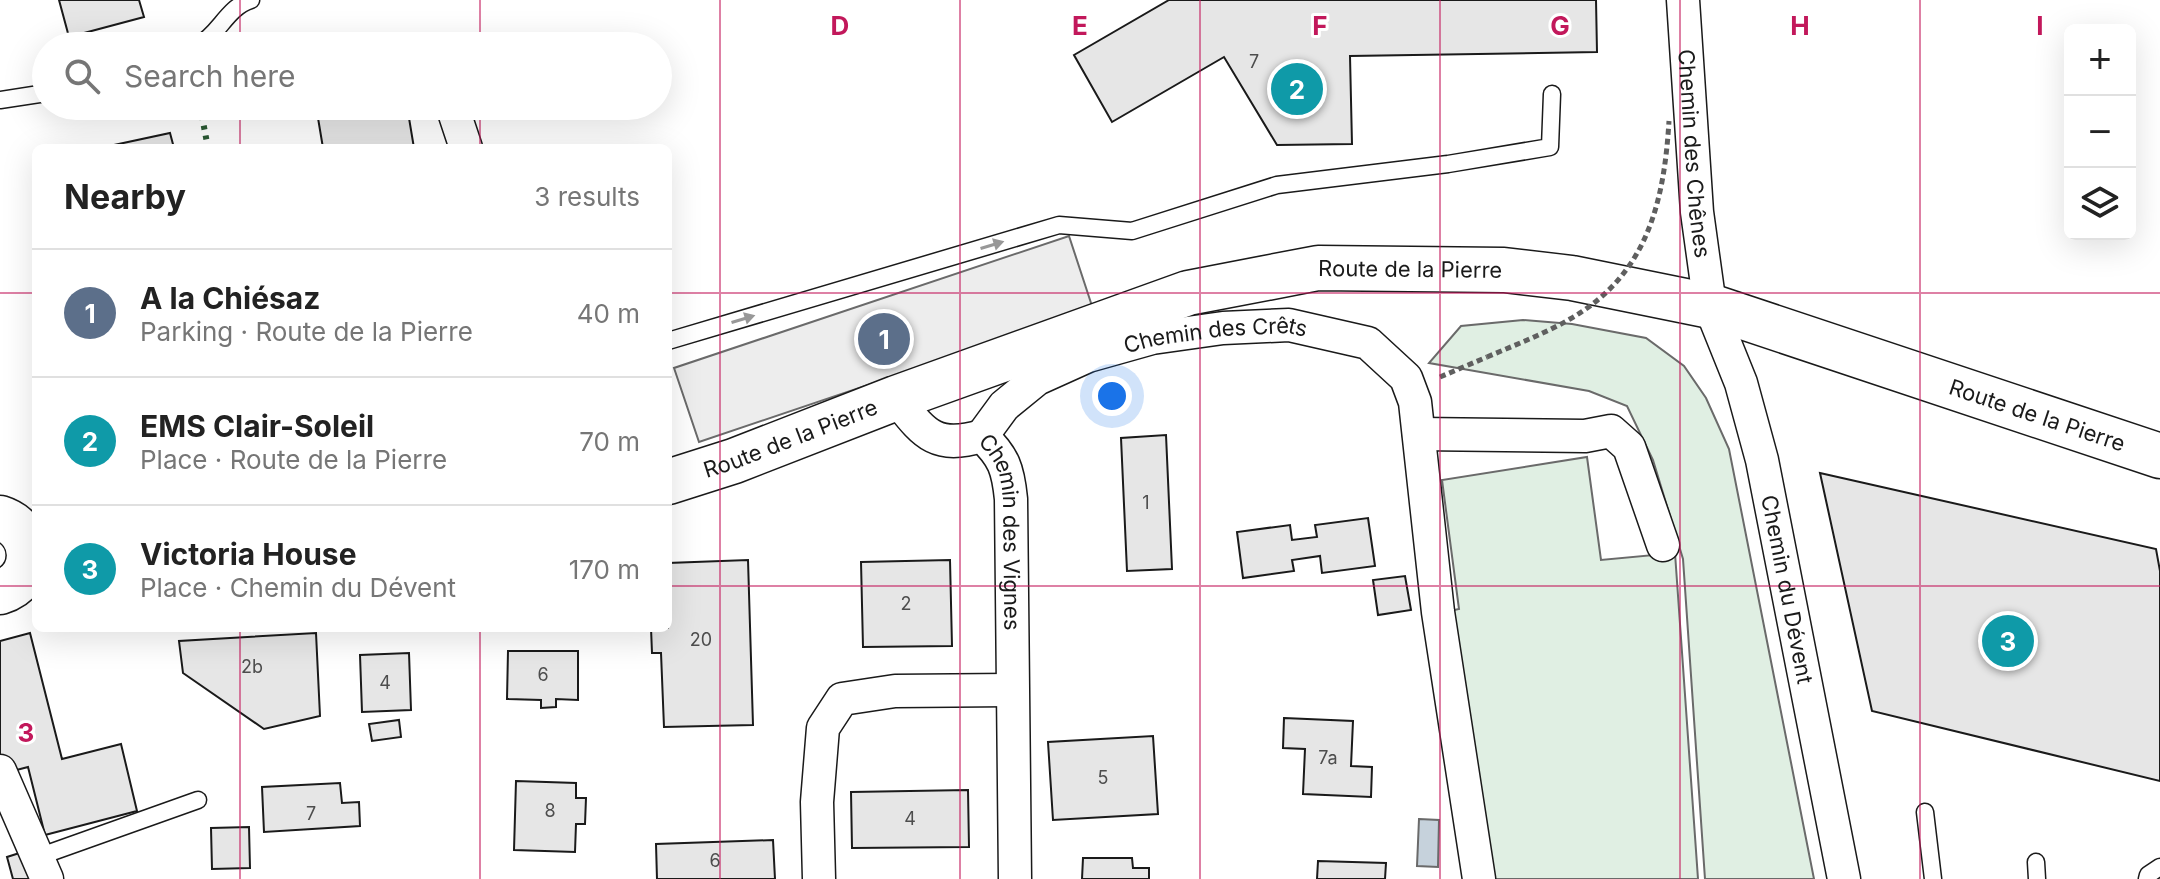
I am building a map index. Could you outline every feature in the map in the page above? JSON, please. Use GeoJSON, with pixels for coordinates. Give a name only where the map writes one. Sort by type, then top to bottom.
{"type":"FeatureCollection","features":[{"type":"Feature","properties":{"kind":"main road","name":"Route de la Pierre"},"geometry":{"type":"LineString","coordinates":[[672,481],[1188,293],[1318,268],[1504,270],[1572,278],[1710,306],[2160,456]]}},
{"type":"Feature","properties":{"kind":"main road"},"geometry":{"type":"LineString","coordinates":[[0,518],[20,529],[27,539],[30,551],[22,574]]}},
{"type":"Feature","properties":{"kind":"street","name":"Chemin des Chênes"},"geometry":{"type":"LineString","coordinates":[[1683,0],[1697,212],[1710,306]]}},
{"type":"Feature","properties":{"kind":"street"},"geometry":{"type":"LineString","coordinates":[[457,120],[465,144]]}},
{"type":"Feature","properties":{"kind":"street","name":"Chemin du Dévent"},"geometry":{"type":"LineString","coordinates":[[1710,306],[1741,383],[1762,460],[1844,879]]}},
{"type":"Feature","properties":{"kind":"street","name":"Chemin des Crêts"},"geometry":{"type":"LineString","coordinates":[[982,436],[1004,406],[1037,379],[1088,356],[1152,338],[1223,328],[1289,325],[1368,343],[1406,378],[1415,402],[1438,612],[1479,879]]}},
{"type":"Feature","properties":{"kind":"street","name":"Chemin des Vignes"},"geometry":{"type":"LineString","coordinates":[[896,398],[930,437],[960,442],[982,436],[995,448],[1008,469],[1015,879]]}},
{"type":"Feature","properties":{"kind":"street"},"geometry":{"type":"LineString","coordinates":[[1419,434],[1585,436],[1611,431],[1629,447],[1663,545]]}},
{"type":"Feature","properties":{"kind":"street"},"geometry":{"type":"LineString","coordinates":[[819,879],[817,802],[823,728],[842,699],[895,691],[1011,690]]}},
{"type":"Feature","properties":{"kind":"street"},"geometry":{"type":"LineString","coordinates":[[0,771],[43,868]]}},
{"type":"Feature","properties":{"kind":"lane"},"geometry":{"type":"LineString","coordinates":[[214,32],[237,4],[251,0]]}},
{"type":"Feature","properties":{"kind":"lane"},"geometry":{"type":"LineString","coordinates":[[672,340],[1059,225],[1132,231],[1277,185],[1448,164],[1550,147],[1552,94]]}},
{"type":"Feature","properties":{"kind":"lane"},"geometry":{"type":"LineString","coordinates":[[0,100],[32,95]]}},
{"type":"Feature","properties":{"kind":"lane"},"geometry":{"type":"LineString","coordinates":[[43,868],[198,800]]}},
{"type":"Feature","properties":{"kind":"lane"},"geometry":{"type":"LineString","coordinates":[[1925,812],[1933,879]]}},
{"type":"Feature","properties":{"kind":"lane"},"geometry":{"type":"LineString","coordinates":[[2147,879],[2160,867]]}},
{"type":"Feature","properties":{"kind":"path"},"geometry":{"type":"LineString","coordinates":[[1409,389],[1570,319],[1593,304],[1622,276],[1647,238],[1656,214],[1669,121]]}},
{"type":"Feature","properties":{"kind":"green space"},"geometry":{"type":"Polygon","coordinates":[[[1523,320],[1572,324],[1646,338],[1684,366],[1706,398],[1729,449],[1814,879],[1705,879],[1683,559],[1653,460],[1627,406],[1589,391],[1429,363],[1461,326],[1523,320]]]}},
{"type":"Feature","properties":{"kind":"green space"},"geometry":{"type":"Polygon","coordinates":[[[1587,457],[1601,560],[1675,553],[1698,879],[1487,879],[1445,612],[1459,609],[1442,480],[1587,457]]]}},
{"type":"Feature","properties":{"kind":"shaded area"},"geometry":{"type":"Polygon","coordinates":[[[1069,236],[1093,309],[699,442],[674,368],[1069,236]]]}},
{"type":"Feature","properties":{"kind":"shaded area"},"geometry":{"type":"Polygon","coordinates":[[[1419,819],[1439,820],[1438,867],[1417,866],[1419,819]]]}},
{"type":"Feature","properties":{"kind":"building"},"geometry":{"type":"Polygon","coordinates":[[[59,0],[139,0],[144,17],[88,32],[68,32],[59,0]]]}},
{"type":"Feature","properties":{"kind":"building"},"geometry":{"type":"Polygon","coordinates":[[[1169,0],[1596,0],[1597,52],[1350,56],[1352,144],[1277,145],[1224,57],[1112,122],[1074,55],[1169,0]]]}},
{"type":"Feature","properties":{"kind":"building"},"geometry":{"type":"Polygon","coordinates":[[[318,120],[409,120],[413,144],[322,144],[318,120]]]}},
{"type":"Feature","properties":{"kind":"building"},"geometry":{"type":"Polygon","coordinates":[[[170,133],[173,144],[119,144],[170,133]]]}},
{"type":"Feature","properties":{"kind":"building"},"geometry":{"type":"Polygon","coordinates":[[[1166,435],[1172,569],[1127,571],[1121,438],[1166,435]]]}},
{"type":"Feature","properties":{"kind":"building"},"geometry":{"type":"Polygon","coordinates":[[[1820,473],[2156,549],[2160,571],[2160,781],[1872,711],[1820,473]]]}},
{"type":"Feature","properties":{"kind":"building"},"geometry":{"type":"Polygon","coordinates":[[[1368,518],[1375,566],[1322,573],[1320,556],[1292,560],[1294,571],[1243,578],[1237,532],[1290,525],[1292,540],[1317,537],[1315,525],[1368,518]]]}},
{"type":"Feature","properties":{"kind":"building"},"geometry":{"type":"Polygon","coordinates":[[[748,560],[753,725],[664,727],[661,653],[652,653],[651,632],[672,632],[672,563],[748,560]]]}},
{"type":"Feature","properties":{"kind":"building"},"geometry":{"type":"Polygon","coordinates":[[[950,560],[952,646],[863,647],[861,562],[950,560]]]}},
{"type":"Feature","properties":{"kind":"building"},"geometry":{"type":"Polygon","coordinates":[[[1405,576],[1411,610],[1378,615],[1373,580],[1405,576]]]}},
{"type":"Feature","properties":{"kind":"building"},"geometry":{"type":"Polygon","coordinates":[[[30,633],[62,759],[121,744],[137,811],[45,835],[28,767],[5,773],[0,755],[0,641],[30,633]]]}},
{"type":"Feature","properties":{"kind":"building"},"geometry":{"type":"Polygon","coordinates":[[[316,633],[320,716],[264,729],[183,673],[179,641],[316,633]]]}},
{"type":"Feature","properties":{"kind":"building"},"geometry":{"type":"Polygon","coordinates":[[[508,651],[578,651],[578,700],[556,699],[556,707],[541,708],[541,700],[507,699],[508,651]]]}},
{"type":"Feature","properties":{"kind":"building"},"geometry":{"type":"Polygon","coordinates":[[[409,653],[411,710],[362,712],[360,655],[409,653]]]}},
{"type":"Feature","properties":{"kind":"building"},"geometry":{"type":"Polygon","coordinates":[[[1284,718],[1353,721],[1351,766],[1372,767],[1371,797],[1303,794],[1305,749],[1283,748],[1284,718]]]}},
{"type":"Feature","properties":{"kind":"building"},"geometry":{"type":"Polygon","coordinates":[[[399,720],[401,737],[372,741],[369,724],[399,720]]]}},
{"type":"Feature","properties":{"kind":"building"},"geometry":{"type":"Polygon","coordinates":[[[1153,736],[1158,814],[1053,820],[1048,742],[1153,736]]]}},
{"type":"Feature","properties":{"kind":"building"},"geometry":{"type":"Polygon","coordinates":[[[516,781],[576,783],[576,798],[586,798],[585,824],[576,824],[575,852],[514,850],[516,781]]]}},
{"type":"Feature","properties":{"kind":"building"},"geometry":{"type":"Polygon","coordinates":[[[340,783],[342,803],[359,802],[360,826],[264,832],[262,787],[340,783]]]}},
{"type":"Feature","properties":{"kind":"building"},"geometry":{"type":"Polygon","coordinates":[[[968,790],[969,847],[852,848],[851,792],[968,790]]]}},
{"type":"Feature","properties":{"kind":"building"},"geometry":{"type":"Polygon","coordinates":[[[249,827],[250,868],[212,869],[211,828],[249,827]]]}},
{"type":"Feature","properties":{"kind":"building"},"geometry":{"type":"Polygon","coordinates":[[[773,840],[775,879],[657,879],[656,844],[773,840]]]}},
{"type":"Feature","properties":{"kind":"building"},"geometry":{"type":"Polygon","coordinates":[[[32,849],[41,879],[13,879],[7,857],[32,849]]]}},
{"type":"Feature","properties":{"kind":"building"},"geometry":{"type":"Polygon","coordinates":[[[1083,858],[1132,858],[1133,868],[1149,868],[1149,879],[1082,879],[1083,858]]]}},
{"type":"Feature","properties":{"kind":"building"},"geometry":{"type":"Polygon","coordinates":[[[1318,861],[1386,863],[1385,879],[1317,879],[1318,861]]]}},
{"type":"Feature","properties":{"kind":"hedge"},"geometry":{"type":"LineString","coordinates":[[203,120],[207,144]]}},
{"type":"Feature","properties":{"kind":"place","name":"EMS Clair-Soleil"},"geometry":{"type":"Point","coordinates":[1297,89]}},
{"type":"Feature","properties":{"kind":"place","name":"A la Chiésaz"},"geometry":{"type":"Point","coordinates":[884,339]}},
{"type":"Feature","properties":{"kind":"place","name":"Victoria House"},"geometry":{"type":"Point","coordinates":[2008,641]}}]}
